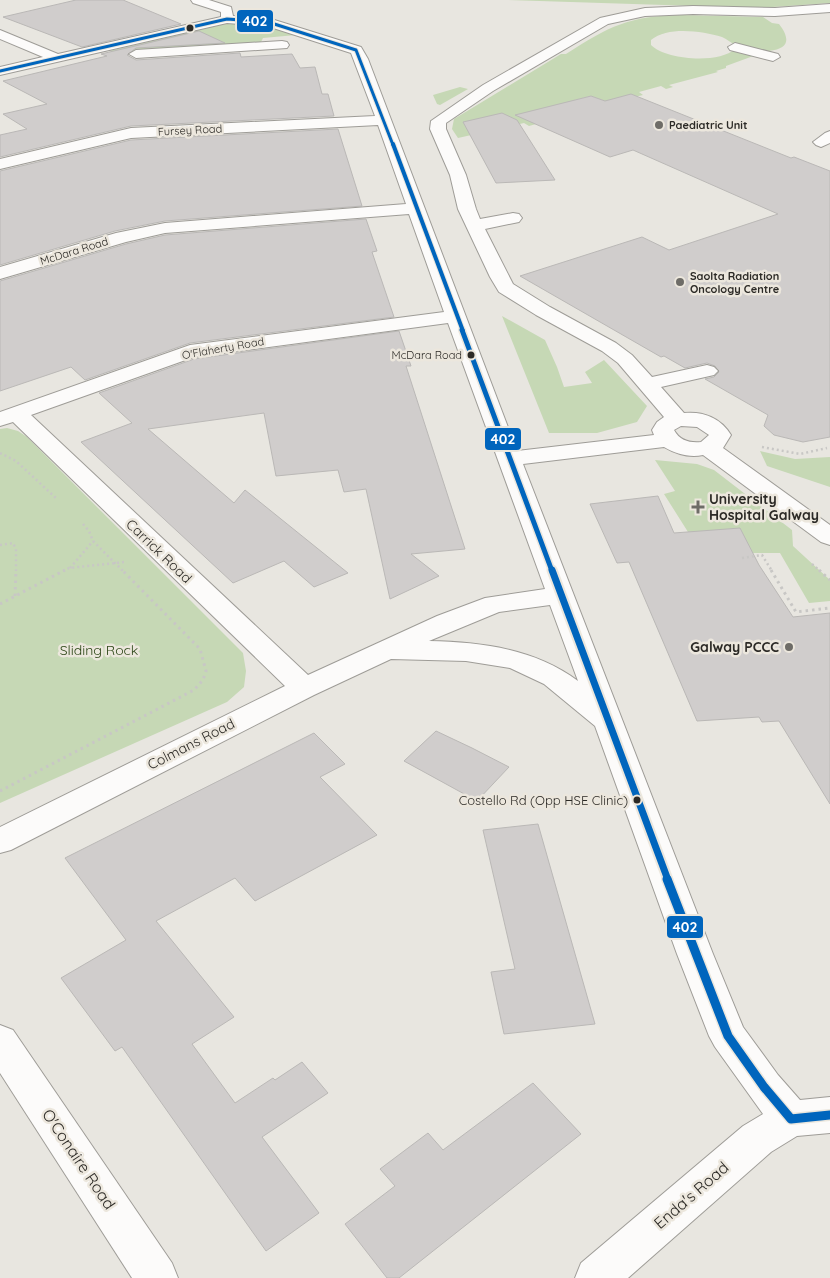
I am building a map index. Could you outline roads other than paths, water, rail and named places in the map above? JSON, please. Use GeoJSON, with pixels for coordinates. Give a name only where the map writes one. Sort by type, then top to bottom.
{"type":"FeatureCollection","features":[{"type":"Feature","properties":{"kind":"street"},"geometry":{"type":"LineString","coordinates":[[197,0],[227,10],[226,19]]}},
{"type":"Feature","properties":{"kind":"street"},"geometry":{"type":"LineString","coordinates":[[678,420],[625,359],[609,347],[543,311],[506,288],[467,209],[458,175],[438,128],[439,121],[488,88],[594,26],[621,17],[645,12],[664,11],[775,12],[830,8]]}},
{"type":"Feature","properties":{"kind":"street"},"geometry":{"type":"LineString","coordinates":[[0,71],[226,19],[268,22],[356,50],[417,208],[560,595],[728,1036],[764,1087],[791,1119],[822,1115],[830,1116]]}},
{"type":"Feature","properties":{"kind":"street"},"geometry":{"type":"LineString","coordinates":[[0,34],[57,58],[282,45]]}},
{"type":"Feature","properties":{"kind":"street"},"geometry":{"type":"LineString","coordinates":[[735,47],[773,57]]}},
{"type":"Feature","properties":{"kind":"street","name":"Fursey Road"},"geometry":{"type":"LineString","coordinates":[[0,164],[131,133],[383,120]]}},
{"type":"Feature","properties":{"kind":"street","name":"McDara Road"},"geometry":{"type":"LineString","coordinates":[[0,274],[122,237],[165,228],[417,208]]}},
{"type":"Feature","properties":{"kind":"street"},"geometry":{"type":"LineString","coordinates":[[476,225],[513,218]]}},
{"type":"Feature","properties":{"kind":"street","name":"O'Flaherty Road"},"geometry":{"type":"LineString","coordinates":[[8,416],[190,351],[456,316]]}},
{"type":"Feature","properties":{"kind":"street"},"geometry":{"type":"LineString","coordinates":[[648,384],[707,372]]}},
{"type":"Feature","properties":{"kind":"street","name":"Carrick Road"},"geometry":{"type":"LineString","coordinates":[[8,416],[162,554],[304,688]]}},
{"type":"Feature","properties":{"kind":"street"},"geometry":{"type":"LineString","coordinates":[[687,419],[705,422],[718,430],[720,435],[718,440],[707,447],[690,448],[673,444],[667,440],[662,430],[670,422],[687,419]]}},
{"type":"Feature","properties":{"kind":"street"},"geometry":{"type":"LineString","coordinates":[[509,459],[667,440]]}},
{"type":"Feature","properties":{"kind":"street"},"geometry":{"type":"LineString","coordinates":[[707,447],[830,537]]}},
{"type":"Feature","properties":{"kind":"street","name":"Colmans Road"},"geometry":{"type":"LineString","coordinates":[[0,840],[304,688],[447,622],[494,604],[560,595]]}},
{"type":"Feature","properties":{"kind":"street","name":"Colmans Road"},"geometry":{"type":"LineString","coordinates":[[384,651],[416,649],[482,652],[535,667],[575,693],[608,722]]}},
{"type":"Feature","properties":{"kind":"street","name":"O'Conaire Road"},"geometry":{"type":"LineString","coordinates":[[0,1041],[157,1278]]}},
{"type":"Feature","properties":{"kind":"street","name":"Enda's Road"},"geometry":{"type":"LineString","coordinates":[[596,1278],[758,1138],[791,1119]]}},
{"type":"Feature","properties":{"kind":"place","name":"Paediatric Unit"},"geometry":{"type":"Point","coordinates":[659,125]}},
{"type":"Feature","properties":{"kind":"place","name":"Saolta Radiation Oncology Centre"},"geometry":{"type":"Point","coordinates":[680,282]}},
{"type":"Feature","properties":{"kind":"place","name":"McDara Road"},"geometry":{"type":"Point","coordinates":[471,355]}},
{"type":"Feature","properties":{"kind":"place","name":"University Hospital Galway"},"geometry":{"type":"Point","coordinates":[698,507]}},
{"type":"Feature","properties":{"kind":"place","name":"Galway PCCC"},"geometry":{"type":"Point","coordinates":[789,647]}},
{"type":"Feature","properties":{"kind":"place","name":"Costello Rd (Opp HSE Clinic)"},"geometry":{"type":"Point","coordinates":[637,800]}},
{"type":"Feature","properties":{"kind":"park label","name":"Sliding Rock"},"geometry":{"type":"Point","coordinates":[99,650]}}]}
